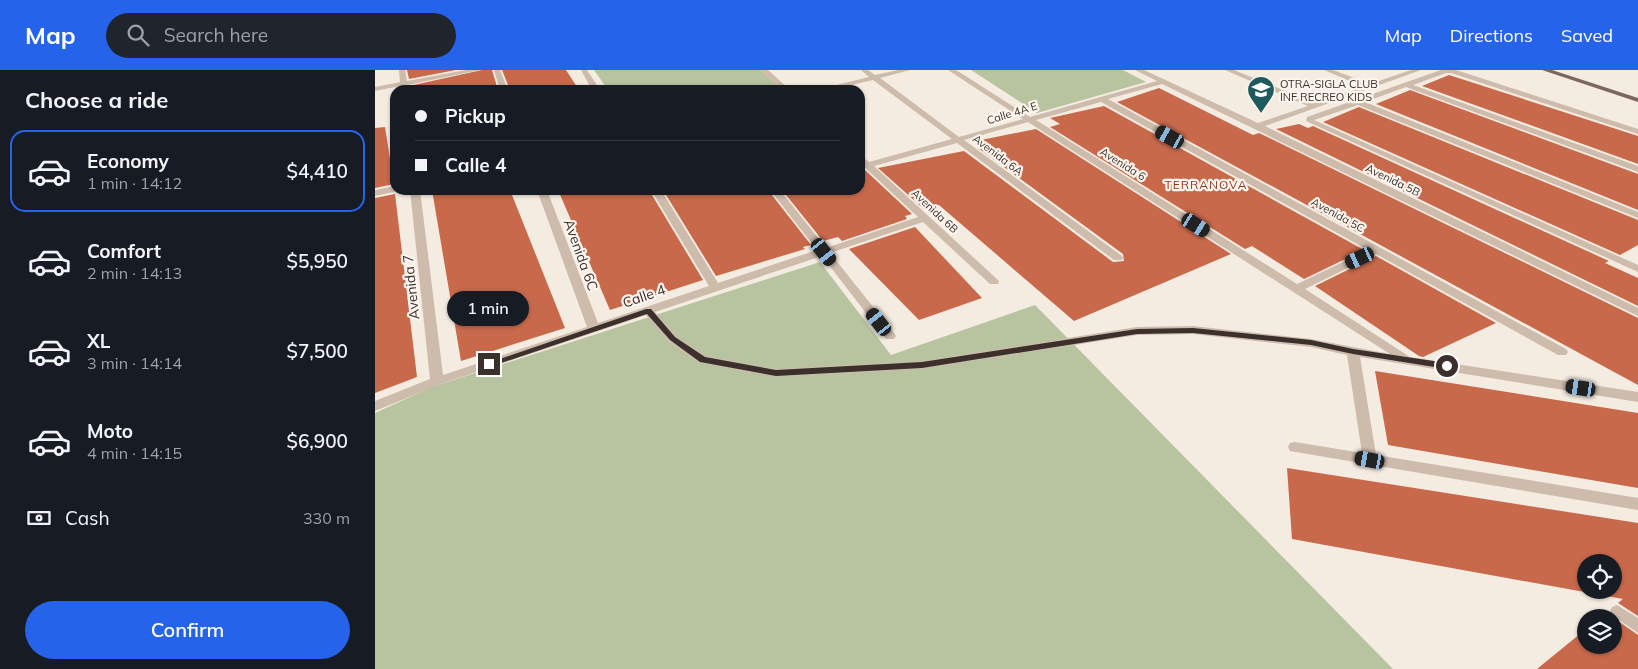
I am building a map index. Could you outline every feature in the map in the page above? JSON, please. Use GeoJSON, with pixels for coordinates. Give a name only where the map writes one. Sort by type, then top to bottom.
{"type":"FeatureCollection","features":[{"type":"Feature","properties":{"kind":"main road"},"geometry":{"type":"LineString","coordinates":[[1545,70],[1638,100]]}},
{"type":"Feature","properties":{"kind":"main road"},"geometry":{"type":"LineString","coordinates":[[1562,70],[1638,94]]}},
{"type":"Feature","properties":{"kind":"street"},"geometry":{"type":"LineString","coordinates":[[402,70],[404,85]]}},
{"type":"Feature","properties":{"kind":"street"},"geometry":{"type":"LineString","coordinates":[[413,85],[477,70]]}},
{"type":"Feature","properties":{"kind":"street"},"geometry":{"type":"LineString","coordinates":[[497,70],[503,85]]}},
{"type":"Feature","properties":{"kind":"street"},"geometry":{"type":"LineString","coordinates":[[584,70],[593,85]]}},
{"type":"Feature","properties":{"kind":"street"},"geometry":{"type":"LineString","coordinates":[[765,70],[781,85]]}},
{"type":"Feature","properties":{"kind":"street","name":"Avenida 6A"},"geometry":{"type":"LineString","coordinates":[[864,70],[1117,258]]}},
{"type":"Feature","properties":{"kind":"street"},"geometry":{"type":"LineString","coordinates":[[842,85],[907,70]]}},
{"type":"Feature","properties":{"kind":"street","name":"Avenida 6"},"geometry":{"type":"LineString","coordinates":[[951,70],[1408,360]]}},
{"type":"Feature","properties":{"kind":"street","name":"Avenida 5B"},"geometry":{"type":"LineString","coordinates":[[1138,70],[1258,126],[1638,312]]}},
{"type":"Feature","properties":{"kind":"street"},"geometry":{"type":"LineString","coordinates":[[1228,70],[1315,106]]}},
{"type":"Feature","properties":{"kind":"street"},"geometry":{"type":"LineString","coordinates":[[1327,70],[1371,86]]}},
{"type":"Feature","properties":{"kind":"street"},"geometry":{"type":"LineString","coordinates":[[1258,126],[1415,70]]}},
{"type":"Feature","properties":{"kind":"street"},"geometry":{"type":"LineString","coordinates":[[1637,267],[1310,121],[1310,119],[1445,71],[1459,72],[1638,132]]}},
{"type":"Feature","properties":{"kind":"street","name":"Calle 4A E"},"geometry":{"type":"LineString","coordinates":[[868,165],[960,141],[1029,119],[1162,82]]}},
{"type":"Feature","properties":{"kind":"street"},"geometry":{"type":"LineString","coordinates":[[1406,85],[1638,170]]}},
{"type":"Feature","properties":{"kind":"street"},"geometry":{"type":"LineString","coordinates":[[375,89],[390,88]]}},
{"type":"Feature","properties":{"kind":"street","name":"Avenida 5C"},"geometry":{"type":"LineString","coordinates":[[1102,99],[1562,352]]}},
{"type":"Feature","properties":{"kind":"street"},"geometry":{"type":"LineString","coordinates":[[1358,102],[1638,215]]}},
{"type":"Feature","properties":{"kind":"street","name":"Avenida 6B"},"geometry":{"type":"LineString","coordinates":[[865,162],[994,282]]}},
{"type":"Feature","properties":{"kind":"street"},"geometry":{"type":"LineString","coordinates":[[375,193],[390,190]]}},
{"type":"Feature","properties":{"kind":"street","name":"Avenida 7"},"geometry":{"type":"LineString","coordinates":[[416,195],[437,382]]}},
{"type":"Feature","properties":{"kind":"street","name":"Avenida 6C"},"geometry":{"type":"LineString","coordinates":[[544,195],[593,329]]}},
{"type":"Feature","properties":{"kind":"street"},"geometry":{"type":"LineString","coordinates":[[659,195],[716,288]]}},
{"type":"Feature","properties":{"kind":"street"},"geometry":{"type":"LineString","coordinates":[[779,195],[889,336]]}},
{"type":"Feature","properties":{"kind":"street","name":"Calle 4"},"geometry":{"type":"LineString","coordinates":[[375,406],[437,382],[925,218]]}},
{"type":"Feature","properties":{"kind":"street"},"geometry":{"type":"LineString","coordinates":[[1296,289],[1376,250]]}},
{"type":"Feature","properties":{"kind":"street"},"geometry":{"type":"LineString","coordinates":[[648,311],[672,339],[703,360],[776,373],[922,365],[1137,331],[1193,330],[1311,342],[1353,352],[1638,397]]}},
{"type":"Feature","properties":{"kind":"street"},"geometry":{"type":"LineString","coordinates":[[1353,352],[1370,460]]}},
{"type":"Feature","properties":{"kind":"street"},"geometry":{"type":"LineString","coordinates":[[1295,447],[1638,504]]}},
{"type":"Feature","properties":{"kind":"lane"},"geometry":{"type":"LineString","coordinates":[[1622,615],[1638,626]]}},
{"type":"Feature","properties":{"kind":"green space"},"geometry":{"type":"Polygon","coordinates":[[[594,70],[761,70],[777,85],[604,85],[594,70]]]}},
{"type":"Feature","properties":{"kind":"green space"},"geometry":{"type":"Polygon","coordinates":[[[971,70],[1123,70],[1146,82],[1037,113],[971,70]]]}},
{"type":"Feature","properties":{"kind":"green space"},"geometry":{"type":"Polygon","coordinates":[[[820,262],[891,355],[1035,305],[1393,669],[375,669],[375,413],[432,387],[820,262]]]}},
{"type":"Feature","properties":{"kind":"building"},"geometry":{"type":"Polygon","coordinates":[[[407,70],[456,70],[409,79],[407,70]]]}},
{"type":"Feature","properties":{"kind":"building"},"geometry":{"type":"Polygon","coordinates":[[[482,70],[492,70],[496,85],[414,85],[482,70]]]}},
{"type":"Feature","properties":{"kind":"building"},"geometry":{"type":"Polygon","coordinates":[[[502,70],[566,70],[576,85],[508,85],[502,70]]]}},
{"type":"Feature","properties":{"kind":"building"},"geometry":{"type":"Polygon","coordinates":[[[1449,75],[1638,136],[1638,164],[1422,86],[1449,75]]]}},
{"type":"Feature","properties":{"kind":"building"},"geometry":{"type":"Polygon","coordinates":[[[1159,88],[1253,135],[1259,133],[1638,318],[1638,385],[1117,102],[1159,88]]]}},
{"type":"Feature","properties":{"kind":"building"},"geometry":{"type":"Polygon","coordinates":[[[1410,90],[1638,174],[1638,210],[1376,104],[1410,90]]]}},
{"type":"Feature","properties":{"kind":"building"},"geometry":{"type":"Polygon","coordinates":[[[1104,106],[1364,250],[1304,279],[1252,246],[1245,249],[1050,127],[1060,124],[1050,118],[1104,106]]]}},
{"type":"Feature","properties":{"kind":"building"},"geometry":{"type":"Polygon","coordinates":[[[1359,107],[1638,220],[1638,245],[1620,255],[1323,122],[1359,107]]]}},
{"type":"Feature","properties":{"kind":"building"},"geometry":{"type":"Polygon","coordinates":[[[1299,124],[1308,128],[1313,126],[1609,261],[1605,263],[1638,278],[1638,306],[1276,129],[1299,124]]]}},
{"type":"Feature","properties":{"kind":"building"},"geometry":{"type":"Polygon","coordinates":[[[385,127],[390,159],[390,185],[375,188],[375,128],[385,127]]]}},
{"type":"Feature","properties":{"kind":"building"},"geometry":{"type":"Polygon","coordinates":[[[1036,129],[1231,254],[1074,321],[939,205],[925,210],[878,168],[964,151],[1113,262],[1124,261],[1123,254],[978,148],[984,147],[976,141],[1036,129]]]}},
{"type":"Feature","properties":{"kind":"building"},"geometry":{"type":"Polygon","coordinates":[[[865,170],[912,214],[905,216],[907,219],[842,241],[838,237],[823,241],[786,195],[865,195],[865,170]]]}},
{"type":"Feature","properties":{"kind":"building"},"geometry":{"type":"Polygon","coordinates":[[[395,195],[417,377],[375,393],[375,198],[395,195]]]}},
{"type":"Feature","properties":{"kind":"building"},"geometry":{"type":"Polygon","coordinates":[[[433,195],[512,195],[565,328],[461,361],[433,195]]]}},
{"type":"Feature","properties":{"kind":"building"},"geometry":{"type":"Polygon","coordinates":[[[560,195],[652,195],[703,280],[610,310],[560,195]]]}},
{"type":"Feature","properties":{"kind":"building"},"geometry":{"type":"Polygon","coordinates":[[[666,195],[772,195],[811,245],[803,247],[805,249],[716,276],[666,195]]]}},
{"type":"Feature","properties":{"kind":"building"},"geometry":{"type":"Polygon","coordinates":[[[915,227],[982,298],[919,320],[849,249],[915,227]]]}},
{"type":"Feature","properties":{"kind":"building"},"geometry":{"type":"Polygon","coordinates":[[[1376,256],[1496,323],[1423,357],[1315,286],[1376,256]]]}},
{"type":"Feature","properties":{"kind":"building"},"geometry":{"type":"Polygon","coordinates":[[[1375,371],[1638,413],[1638,488],[1388,445],[1375,371]]]}},
{"type":"Feature","properties":{"kind":"building"},"geometry":{"type":"Polygon","coordinates":[[[1287,468],[1638,523],[1638,616],[1618,603],[1623,599],[1622,554],[1577,554],[1577,591],[1292,539],[1287,468]]]}},
{"type":"Feature","properties":{"kind":"building"},"geometry":{"type":"Polygon","coordinates":[[[1622,624],[1638,635],[1638,669],[1537,669],[1577,636],[1577,654],[1622,654],[1622,624]]]}},
{"type":"Feature","properties":{"kind":"place","name":"OTRA-SIGLA CLUB INF RECREO KIDS"},"geometry":{"type":"Point","coordinates":[1261,114]}},
{"type":"Feature","properties":{"kind":"district","name":"TERRANOVA"},"geometry":{"type":"Point","coordinates":[1206,185]}},
{"type":"Feature","properties":{"kind":"route"},"geometry":{"type":"LineString","coordinates":[[489,364],[648,311],[672,339],[703,360],[776,373],[922,365],[1137,331],[1193,330],[1311,342],[1353,352],[1447,366]]}}]}
